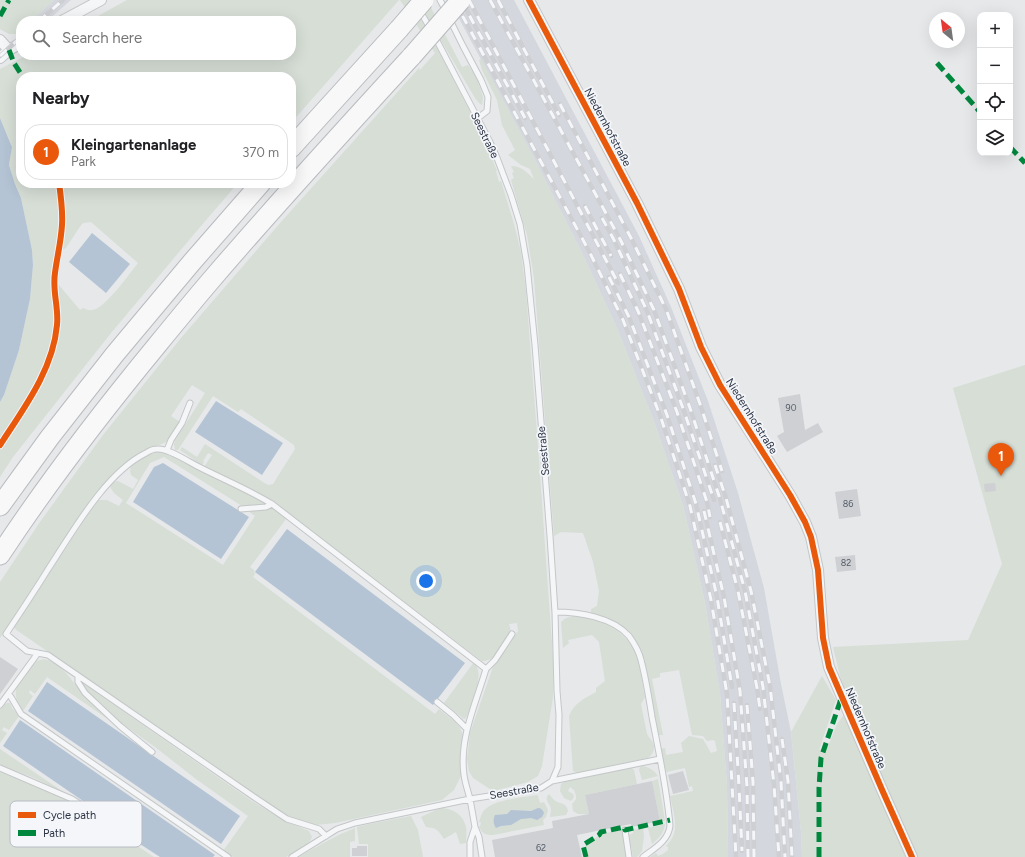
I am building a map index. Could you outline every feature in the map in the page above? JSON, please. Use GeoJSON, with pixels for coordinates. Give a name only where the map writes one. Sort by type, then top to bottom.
{"type":"FeatureCollection","features":[{"type":"Feature","properties":{"kind":"highway"},"geometry":{"type":"LineString","coordinates":[[296,142],[424,0]]}},
{"type":"Feature","properties":{"kind":"highway"},"geometry":{"type":"LineString","coordinates":[[296,184],[462,0]]}},
{"type":"Feature","properties":{"kind":"highway"},"geometry":{"type":"LineString","coordinates":[[0,506],[50,437],[115,354],[257,188]]}},
{"type":"Feature","properties":{"kind":"highway"},"geometry":{"type":"LineString","coordinates":[[0,555],[74,450],[136,372],[201,292],[292,188]]}},
{"type":"Feature","properties":{"kind":"street"},"geometry":{"type":"LineString","coordinates":[[71,16],[101,0]]}},
{"type":"Feature","properties":{"kind":"street","name":"Niedernhofstraße"},"geometry":{"type":"LineString","coordinates":[[529,0],[637,203],[679,289],[701,347],[720,385],[790,495],[805,522],[811,537],[818,570],[823,638],[830,667],[882,792],[912,857]]}},
{"type":"Feature","properties":{"kind":"street"},"geometry":{"type":"LineString","coordinates":[[0,40],[9,50]]}},
{"type":"Feature","properties":{"kind":"street"},"geometry":{"type":"LineString","coordinates":[[0,58],[16,46]]}},
{"type":"Feature","properties":{"kind":"lane","name":"Seestraße"},"geometry":{"type":"LineString","coordinates":[[292,857],[337,828],[354,823],[470,799],[541,788],[552,781],[558,767],[559,715],[555,612],[548,506],[527,265],[520,224],[511,194],[490,142],[442,49],[413,0]]}},
{"type":"Feature","properties":{"kind":"lane"},"geometry":{"type":"LineString","coordinates":[[440,0],[481,80],[488,97],[487,111],[478,118]]}},
{"type":"Feature","properties":{"kind":"lane"},"geometry":{"type":"LineString","coordinates":[[167,450],[171,440],[182,423],[190,403]]}},
{"type":"Feature","properties":{"kind":"lane"},"geometry":{"type":"LineString","coordinates":[[326,836],[319,829],[287,818],[274,810],[48,655],[27,651],[6,634],[80,520],[100,493],[116,476],[129,463],[141,455],[155,449],[167,450],[262,498],[272,504],[486,669]]}},
{"type":"Feature","properties":{"kind":"lane"},"geometry":{"type":"LineString","coordinates":[[242,509],[266,507],[272,504]]}},
{"type":"Feature","properties":{"kind":"lane"},"geometry":{"type":"LineString","coordinates":[[555,612],[579,613],[613,624],[623,631],[634,643],[641,660],[660,759],[670,826],[669,832],[663,841],[643,857]]}},
{"type":"Feature","properties":{"kind":"lane"},"geometry":{"type":"LineString","coordinates":[[482,857],[479,837],[475,827],[464,775],[463,751],[467,729],[486,669],[495,660],[512,634]]}},
{"type":"Feature","properties":{"kind":"lane"},"geometry":{"type":"LineString","coordinates":[[0,705],[38,653]]}},
{"type":"Feature","properties":{"kind":"lane"},"geometry":{"type":"LineString","coordinates":[[78,676],[78,682],[85,693],[120,726],[152,752]]}},
{"type":"Feature","properties":{"kind":"lane"},"geometry":{"type":"LineString","coordinates":[[8,694],[21,714],[228,857]]}},
{"type":"Feature","properties":{"kind":"lane"},"geometry":{"type":"LineString","coordinates":[[437,702],[467,729]]}},
{"type":"Feature","properties":{"kind":"lane"},"geometry":{"type":"LineString","coordinates":[[552,781],[660,759]]}},
{"type":"Feature","properties":{"kind":"lane"},"geometry":{"type":"LineString","coordinates":[[0,768],[75,801]]}},
{"type":"Feature","properties":{"kind":"lane"},"geometry":{"type":"LineString","coordinates":[[470,857],[470,842],[475,827]]}},
{"type":"Feature","properties":{"kind":"lane"},"geometry":{"type":"LineString","coordinates":[[625,830],[629,857]]}},
{"type":"Feature","properties":{"kind":"shaded area"},"geometry":{"type":"Polygon","coordinates":[[[0,0],[54,0],[36,16],[16,16],[16,34],[9,34],[0,29],[0,0]]]}},
{"type":"Feature","properties":{"kind":"shaded area"},"geometry":{"type":"Polygon","coordinates":[[[54,0],[71,0],[53,16],[36,16],[54,0]]]}},
{"type":"Feature","properties":{"kind":"shaded area"},"geometry":{"type":"Polygon","coordinates":[[[127,0],[399,0],[296,117],[296,72],[16,72],[16,186],[9,165],[12,146],[0,118],[0,69],[17,60],[296,60],[296,16],[98,16],[127,0]]]}},
{"type":"Feature","properties":{"kind":"shaded area"},"geometry":{"type":"Polygon","coordinates":[[[400,0],[409,0],[439,51],[482,134],[497,171],[499,182],[501,181],[514,224],[521,252],[526,292],[553,657],[553,697],[542,766],[538,776],[528,782],[493,791],[473,778],[469,771],[467,759],[470,733],[493,667],[518,631],[517,623],[509,624],[511,631],[493,658],[482,661],[277,505],[204,467],[212,455],[208,453],[202,466],[180,450],[182,447],[197,457],[205,444],[266,484],[273,484],[295,449],[294,445],[241,409],[238,412],[213,396],[178,450],[175,450],[175,441],[205,393],[192,385],[171,416],[180,422],[170,438],[164,443],[144,450],[134,456],[113,476],[68,535],[0,638],[0,582],[40,522],[103,435],[181,338],[281,222],[419,68],[420,70],[435,53],[400,0]]]}},
{"type":"Feature","properties":{"kind":"shaded area"},"geometry":{"type":"Polygon","coordinates":[[[417,0],[427,0],[462,67],[468,65],[477,78],[483,97],[482,105],[475,98],[417,0]]]}},
{"type":"Feature","properties":{"kind":"shaded area"},"geometry":{"type":"Polygon","coordinates":[[[449,0],[514,0],[639,236],[671,307],[708,401],[738,493],[764,588],[791,732],[802,857],[728,857],[727,786],[720,693],[705,603],[683,505],[653,419],[617,328],[582,253],[534,158],[449,0]]]}},
{"type":"Feature","properties":{"kind":"shaded area"},"geometry":{"type":"Polygon","coordinates":[[[481,59],[534,158],[582,253],[617,328],[653,419],[683,505],[705,603],[720,693],[727,786],[728,857],[650,857],[656,853],[658,856],[668,850],[668,847],[666,846],[674,835],[675,823],[670,796],[693,791],[692,786],[689,787],[685,768],[666,772],[661,749],[665,748],[666,755],[683,752],[681,743],[689,736],[703,739],[711,753],[717,751],[715,741],[707,741],[703,736],[692,735],[679,670],[660,673],[660,677],[652,679],[663,735],[659,735],[644,659],[636,641],[617,623],[591,613],[591,609],[597,606],[599,591],[593,562],[583,533],[561,532],[554,536],[534,278],[527,235],[511,180],[514,178],[512,173],[514,172],[511,166],[515,166],[527,172],[534,179],[530,169],[521,165],[508,155],[515,150],[502,125],[497,100],[482,70],[479,60],[481,59]]]}},
{"type":"Feature","properties":{"kind":"shaded area"},"geometry":{"type":"Polygon","coordinates":[[[17,188],[234,188],[111,333],[13,457],[0,477],[0,402],[4,395],[19,350],[30,299],[33,265],[32,250],[21,198],[17,188]],[[91,222],[83,223],[66,248],[62,250],[58,284],[80,310],[83,308],[92,310],[110,298],[138,263],[91,222]]]}},
{"type":"Feature","properties":{"kind":"shaded area"},"geometry":{"type":"Polygon","coordinates":[[[1025,365],[1025,857],[802,857],[791,732],[822,676],[836,700],[819,750],[828,747],[837,724],[852,704],[841,680],[833,647],[968,640],[1002,564],[953,388],[1025,365]]]}},
{"type":"Feature","properties":{"kind":"shaded area"},"geometry":{"type":"Polygon","coordinates":[[[158,452],[164,453],[247,493],[266,504],[242,506],[164,457],[150,463],[126,503],[223,565],[255,516],[248,511],[273,508],[286,519],[250,567],[254,570],[255,574],[253,577],[435,714],[439,709],[454,721],[460,728],[463,735],[460,754],[461,776],[454,790],[442,800],[335,823],[316,825],[298,821],[281,812],[15,629],[15,625],[98,500],[107,500],[119,506],[123,500],[114,493],[110,487],[113,482],[118,481],[133,489],[138,480],[131,475],[131,466],[149,454],[158,452]]]}},
{"type":"Feature","properties":{"kind":"shaded area"},"geometry":{"type":"Polygon","coordinates":[[[574,616],[603,623],[620,633],[633,647],[637,657],[645,697],[641,704],[647,734],[654,745],[653,752],[648,758],[577,773],[573,771],[569,716],[577,704],[596,692],[596,688],[605,681],[599,642],[592,635],[568,640],[569,643],[563,648],[561,622],[566,618],[574,616]]]}},
{"type":"Feature","properties":{"kind":"shaded area"},"geometry":{"type":"Polygon","coordinates":[[[44,659],[62,669],[86,697],[112,722],[47,677],[35,694],[30,690],[29,693],[33,696],[23,711],[18,704],[16,697],[17,685],[32,665],[37,661],[44,659]]]}},
{"type":"Feature","properties":{"kind":"shaded area"},"geometry":{"type":"Polygon","coordinates":[[[474,662],[479,675],[478,682],[471,705],[466,718],[464,719],[444,703],[474,662]]]}},
{"type":"Feature","properties":{"kind":"shaded area"},"geometry":{"type":"Polygon","coordinates":[[[81,682],[252,801],[283,820],[309,831],[312,837],[310,841],[286,857],[233,857],[223,851],[248,816],[117,720],[83,687],[81,682]]]}},
{"type":"Feature","properties":{"kind":"shaded area"},"geometry":{"type":"Polygon","coordinates":[[[7,703],[10,703],[12,708],[19,716],[9,730],[4,727],[2,730],[7,733],[0,743],[0,709],[7,703]]]}},
{"type":"Feature","properties":{"kind":"shaded area"},"geometry":{"type":"Polygon","coordinates":[[[0,749],[65,793],[32,777],[0,765],[0,749]]]}},
{"type":"Feature","properties":{"kind":"shaded area"},"geometry":{"type":"Polygon","coordinates":[[[643,766],[655,772],[658,776],[642,780],[639,770],[640,767],[643,766]]]}},
{"type":"Feature","properties":{"kind":"shaded area"},"geometry":{"type":"Polygon","coordinates":[[[632,768],[634,770],[637,784],[585,795],[589,814],[578,814],[573,811],[572,804],[576,799],[574,790],[570,787],[568,791],[573,794],[574,797],[571,801],[564,798],[560,791],[561,784],[565,781],[632,768]]]}},
{"type":"Feature","properties":{"kind":"shaded area"},"geometry":{"type":"Polygon","coordinates":[[[0,771],[33,784],[69,801],[10,801],[10,847],[139,847],[154,857],[0,857],[0,771]]]}},
{"type":"Feature","properties":{"kind":"shaded area"},"geometry":{"type":"Polygon","coordinates":[[[658,779],[665,821],[660,821],[652,781],[658,779]]]}},
{"type":"Feature","properties":{"kind":"shaded area"},"geometry":{"type":"Polygon","coordinates":[[[549,794],[555,801],[566,806],[568,811],[566,815],[550,817],[551,808],[547,800],[547,796],[549,794]]]}},
{"type":"Feature","properties":{"kind":"shaded area"},"geometry":{"type":"Polygon","coordinates":[[[537,795],[540,803],[544,802],[548,810],[546,817],[543,820],[544,825],[493,835],[484,834],[479,827],[481,822],[479,822],[483,812],[491,805],[510,799],[537,795]]]}},
{"type":"Feature","properties":{"kind":"shaded area"},"geometry":{"type":"Polygon","coordinates":[[[440,808],[449,809],[460,815],[465,822],[466,843],[460,844],[456,832],[444,839],[437,830],[426,827],[421,817],[440,808]]]}},
{"type":"Feature","properties":{"kind":"shaded area"},"geometry":{"type":"Polygon","coordinates":[[[411,816],[418,830],[423,857],[368,857],[368,844],[359,844],[357,827],[411,816]]]}},
{"type":"Feature","properties":{"kind":"shaded area"},"geometry":{"type":"Polygon","coordinates":[[[665,824],[661,835],[652,844],[648,828],[665,824]]]}},
{"type":"Feature","properties":{"kind":"shaded area"},"geometry":{"type":"Polygon","coordinates":[[[355,828],[355,841],[350,842],[350,857],[299,857],[326,841],[355,828]]]}},
{"type":"Feature","properties":{"kind":"shaded area"},"geometry":{"type":"Polygon","coordinates":[[[643,828],[644,836],[642,851],[637,857],[633,857],[629,835],[633,833],[633,830],[643,828]]]}},
{"type":"Feature","properties":{"kind":"shaded area"},"geometry":{"type":"Polygon","coordinates":[[[622,830],[626,857],[588,857],[587,844],[601,834],[622,830]]]}},
{"type":"Feature","properties":{"kind":"water"},"geometry":{"type":"Polygon","coordinates":[[[0,118],[12,147],[9,165],[16,188],[21,198],[32,250],[33,265],[30,299],[19,350],[4,395],[0,402],[0,118]]]}},
{"type":"Feature","properties":{"kind":"water"},"geometry":{"type":"Polygon","coordinates":[[[92,233],[130,264],[106,293],[69,262],[92,233]]]}},
{"type":"Feature","properties":{"kind":"water"},"geometry":{"type":"Polygon","coordinates":[[[216,401],[283,443],[262,475],[195,432],[216,401]]]}},
{"type":"Feature","properties":{"kind":"water"},"geometry":{"type":"Polygon","coordinates":[[[163,463],[249,517],[221,559],[133,502],[154,467],[163,463]]]}},
{"type":"Feature","properties":{"kind":"water"},"geometry":{"type":"Polygon","coordinates":[[[287,529],[465,663],[433,705],[255,572],[287,529]]]}},
{"type":"Feature","properties":{"kind":"water"},"geometry":{"type":"Polygon","coordinates":[[[47,682],[240,816],[221,844],[28,711],[47,682]]]}},
{"type":"Feature","properties":{"kind":"water"},"geometry":{"type":"Polygon","coordinates":[[[20,720],[137,801],[83,801],[3,746],[20,720]]]}},
{"type":"Feature","properties":{"kind":"water"},"geometry":{"type":"Polygon","coordinates":[[[142,804],[215,855],[213,857],[160,857],[142,845],[142,804]]]}},
{"type":"Feature","properties":{"kind":"water"},"geometry":{"type":"Polygon","coordinates":[[[538,808],[542,809],[544,813],[542,817],[537,820],[531,818],[521,819],[511,825],[496,828],[494,825],[495,815],[507,814],[511,810],[531,811],[538,808]]]}},
{"type":"Feature","properties":{"kind":"building"},"geometry":{"type":"Polygon","coordinates":[[[800,394],[805,430],[818,423],[823,432],[787,452],[777,436],[784,432],[778,398],[800,394]]]}},
{"type":"Feature","properties":{"kind":"building"},"geometry":{"type":"Polygon","coordinates":[[[995,483],[996,491],[985,492],[984,484],[995,483]]]}},
{"type":"Feature","properties":{"kind":"building"},"geometry":{"type":"Polygon","coordinates":[[[857,489],[861,516],[839,519],[835,492],[857,489]]]}},
{"type":"Feature","properties":{"kind":"building"},"geometry":{"type":"Polygon","coordinates":[[[855,555],[856,570],[837,572],[835,557],[855,555]]]}},
{"type":"Feature","properties":{"kind":"building"},"geometry":{"type":"Polygon","coordinates":[[[0,657],[18,669],[0,694],[0,657]]]}},
{"type":"Feature","properties":{"kind":"building"},"geometry":{"type":"Polygon","coordinates":[[[683,771],[689,790],[673,794],[668,775],[683,771]]]}},
{"type":"Feature","properties":{"kind":"building"},"geometry":{"type":"Polygon","coordinates":[[[652,781],[660,821],[631,827],[631,824],[577,835],[582,857],[495,857],[492,840],[553,828],[552,821],[589,814],[585,795],[652,781]]]}},
{"type":"Feature","properties":{"kind":"building"},"geometry":{"type":"Polygon","coordinates":[[[357,846],[367,846],[367,856],[352,856],[352,848],[357,848],[357,846]]]}},
{"type":"Feature","properties":{"kind":"railway"},"geometry":{"type":"LineString","coordinates":[[45,16],[63,0]]}},
{"type":"Feature","properties":{"kind":"railway"},"geometry":{"type":"LineString","coordinates":[[454,0],[590,253],[623,320],[661,418],[690,506],[711,600],[727,694],[736,857]]}},
{"type":"Feature","properties":{"kind":"railway"},"geometry":{"type":"LineString","coordinates":[[461,0],[525,118]]}},
{"type":"Feature","properties":{"kind":"railway"},"geometry":{"type":"LineString","coordinates":[[469,0],[618,283]]}},
{"type":"Feature","properties":{"kind":"railway"},"geometry":{"type":"LineString","coordinates":[[490,0],[621,241],[654,310],[690,408],[720,499],[745,591],[763,687],[774,785],[779,857]]}},
{"type":"Feature","properties":{"kind":"railway"},"geometry":{"type":"LineString","coordinates":[[498,0],[559,115]]}},
{"type":"Feature","properties":{"kind":"railway"},"geometry":{"type":"LineString","coordinates":[[0,56],[16,42]]}},
{"type":"Feature","properties":{"kind":"railway"},"geometry":{"type":"LineString","coordinates":[[560,104],[631,238],[666,309],[722,471]]}},
{"type":"Feature","properties":{"kind":"railway"},"geometry":{"type":"LineString","coordinates":[[585,206],[611,256]]}},
{"type":"Feature","properties":{"kind":"railway"},"geometry":{"type":"LineString","coordinates":[[602,218],[614,240],[647,311],[684,411],[714,500]]}},
{"type":"Feature","properties":{"kind":"railway"},"geometry":{"type":"LineString","coordinates":[[620,274],[638,311],[677,412],[707,502],[710,517]]}},
{"type":"Feature","properties":{"kind":"railway"},"geometry":{"type":"LineString","coordinates":[[609,277],[629,317],[667,415],[696,504],[717,597],[732,687]]}},
{"type":"Feature","properties":{"kind":"railway"},"geometry":{"type":"LineString","coordinates":[[715,465],[726,498],[751,591],[770,686],[781,782],[785,857]]}},
{"type":"Feature","properties":{"kind":"railway"},"geometry":{"type":"LineString","coordinates":[[704,511],[724,597],[740,691],[747,787],[748,857]]}},
{"type":"Feature","properties":{"kind":"railway"},"geometry":{"type":"LineString","coordinates":[[720,522],[738,591],[760,709]]}},
{"type":"Feature","properties":{"kind":"railway"},"geometry":{"type":"LineString","coordinates":[[734,703],[742,851]]}},
{"type":"Feature","properties":{"kind":"railway"},"geometry":{"type":"LineString","coordinates":[[747,705],[753,782],[754,857]]}},
{"type":"Feature","properties":{"kind":"railway"},"geometry":{"type":"LineString","coordinates":[[782,739],[788,781],[792,857]]}},
{"type":"Feature","properties":{"kind":"marked path"},"geometry":{"type":"LineString","coordinates":[[0,16],[9,0]]}},
{"type":"Feature","properties":{"kind":"marked path"},"geometry":{"type":"LineString","coordinates":[[9,50],[14,63],[20,72]]}},
{"type":"Feature","properties":{"kind":"marked path"},"geometry":{"type":"LineString","coordinates":[[937,63],[977,109]]}},
{"type":"Feature","properties":{"kind":"marked path"},"geometry":{"type":"LineString","coordinates":[[1013,150],[1025,163]]}},
{"type":"Feature","properties":{"kind":"marked path"},"geometry":{"type":"LineString","coordinates":[[819,857],[819,788],[821,758],[842,696]]}},
{"type":"Feature","properties":{"kind":"marked path"},"geometry":{"type":"LineString","coordinates":[[586,857],[583,845],[599,835],[601,832],[624,827],[625,830],[670,820]]}},
{"type":"Feature","properties":{"kind":"cycle path"},"geometry":{"type":"LineString","coordinates":[[529,0],[637,203],[679,289],[701,347],[720,385],[790,495],[805,522],[811,537],[818,570],[823,638],[829,667],[912,857]]}},
{"type":"Feature","properties":{"kind":"cycle path"},"geometry":{"type":"LineString","coordinates":[[0,445],[28,403],[44,373],[54,342],[57,325],[54,280],[61,237],[62,220],[60,188]]}},
{"type":"Feature","properties":{"kind":"place","name":"Kleingartenanlage"},"geometry":{"type":"Point","coordinates":[1001,476]}}]}
